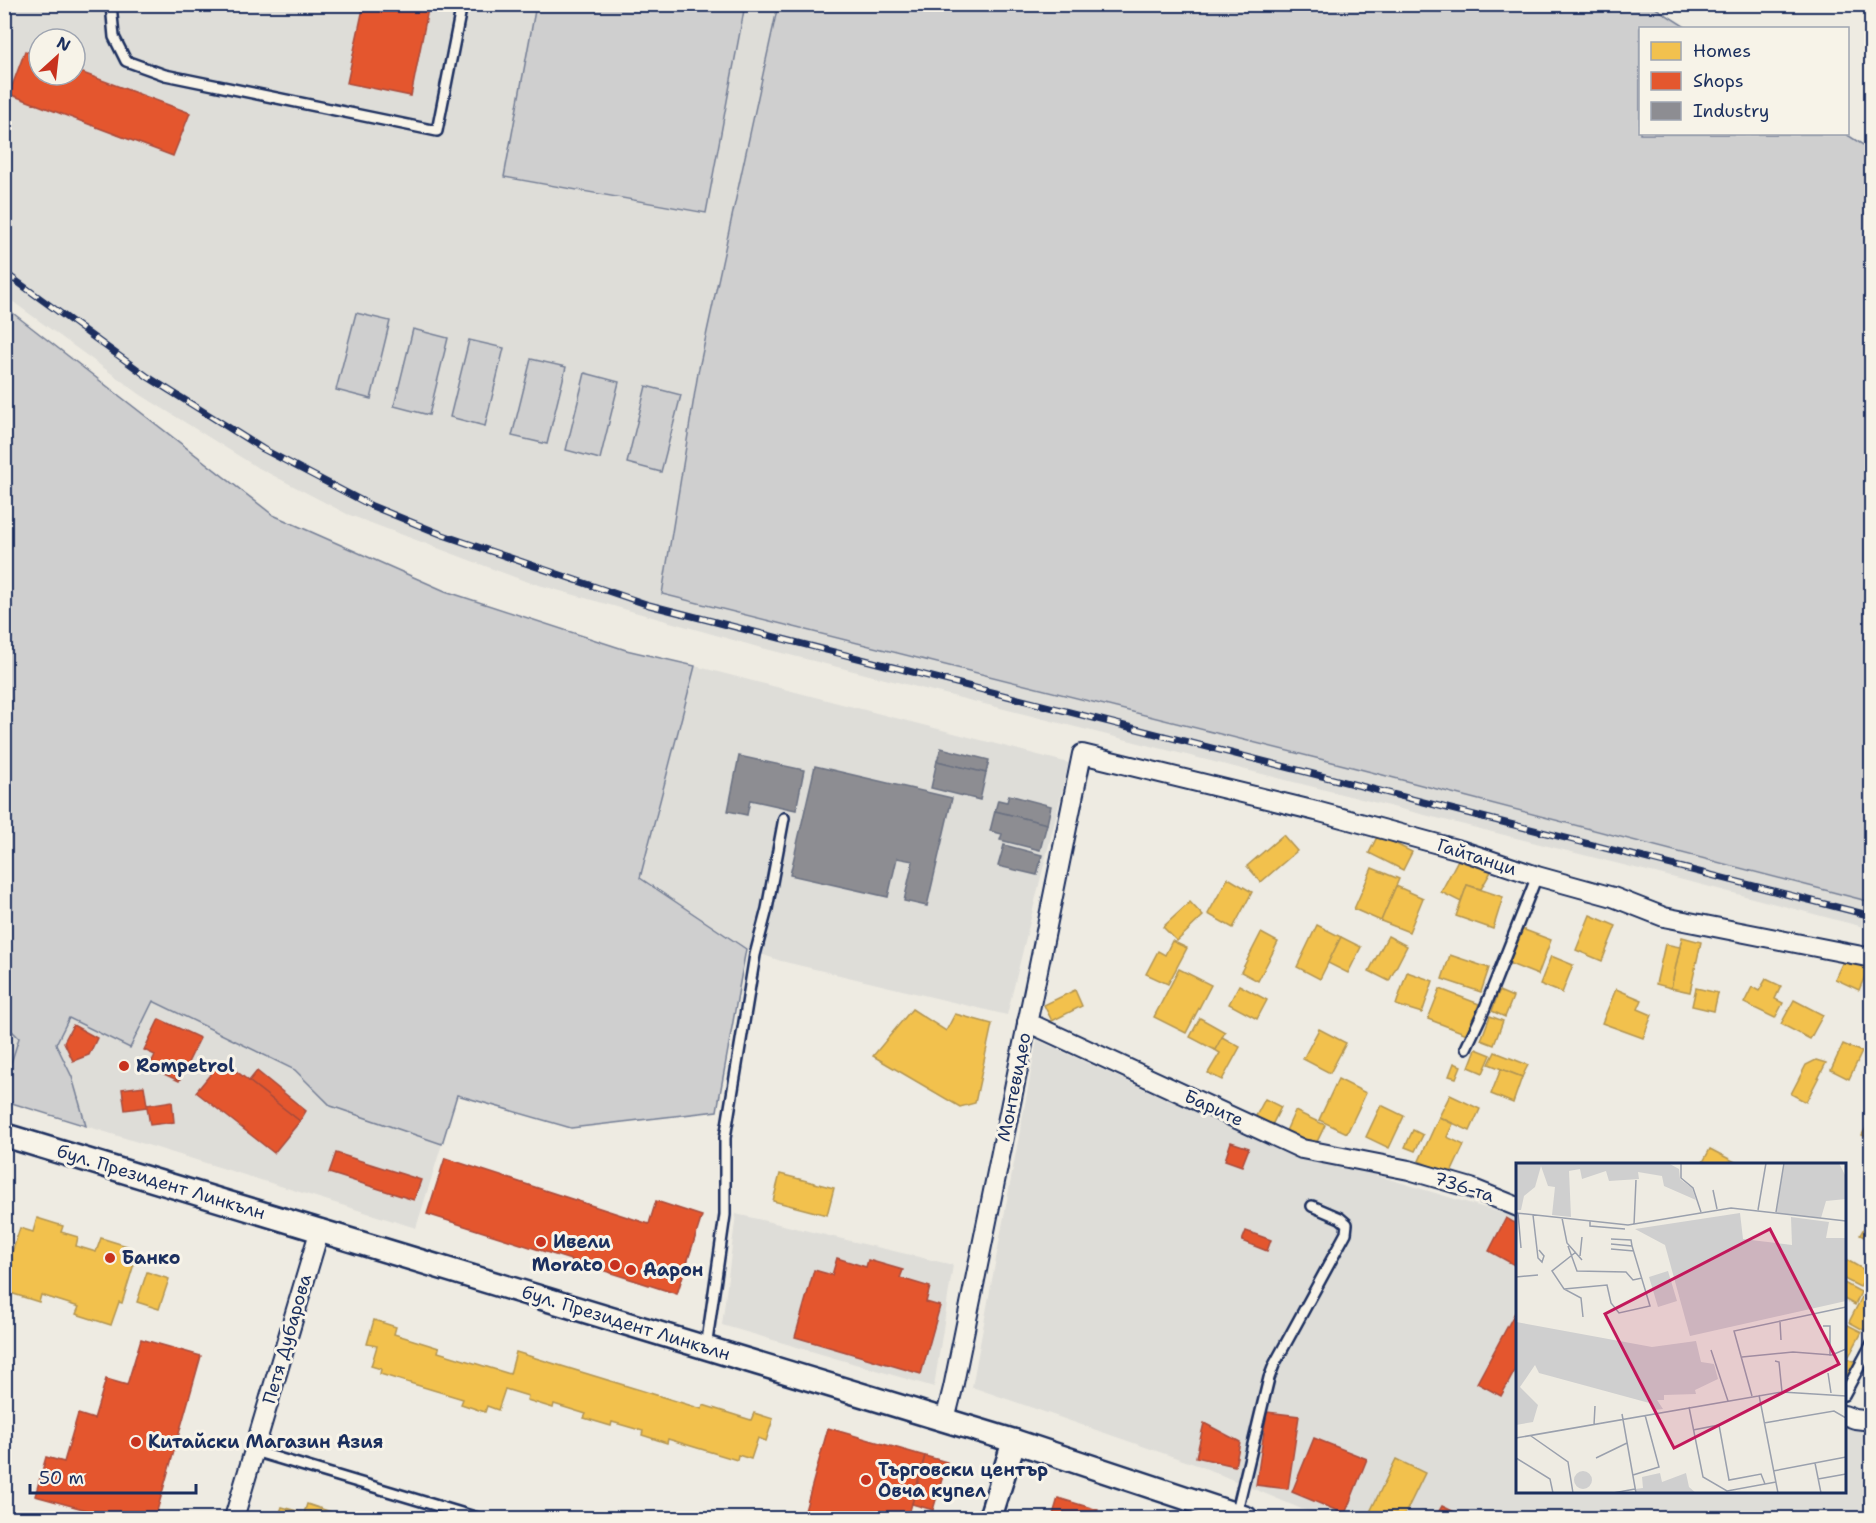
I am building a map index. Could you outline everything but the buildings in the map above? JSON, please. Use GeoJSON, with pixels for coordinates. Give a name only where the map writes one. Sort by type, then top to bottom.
{"type":"FeatureCollection","features":[{"type":"Feature","properties":{"kind":"street","name":"Гайтанци"},"geometry":{"type":"LineString","coordinates":[[1082,754],[1316,811],[1460,850],[1537,876],[1613,897],[1664,917],[1872,958]]}},
{"type":"Feature","properties":{"kind":"street","name":"Монтевидео"},"geometry":{"type":"LineString","coordinates":[[945,1420],[1082,754]]}},
{"type":"Feature","properties":{"kind":"street","name":"Барите"},"geometry":{"type":"LineString","coordinates":[[1027,1022],[1302,1149],[1409,1170]]}},
{"type":"Feature","properties":{"kind":"street","name":"бул. Президент Линкълн"},"geometry":{"type":"LineString","coordinates":[[4,1135],[1014,1441],[1241,1517]]}},
{"type":"Feature","properties":{"kind":"street","name":"736-та"},"geometry":{"type":"LineString","coordinates":[[1409,1170],[1471,1188],[1516,1206]]}},
{"type":"Feature","properties":{"kind":"street","name":"Петя Дубарова"},"geometry":{"type":"LineString","coordinates":[[234,1518],[320,1229]]}},
{"type":"Feature","properties":{"kind":"street"},"geometry":{"type":"LineString","coordinates":[[1846,1415],[1872,1421]]}},
{"type":"Feature","properties":{"kind":"street"},"geometry":{"type":"LineString","coordinates":[[990,1518],[1014,1441]]}},
{"type":"Feature","properties":{"kind":"lane"},"geometry":{"type":"LineString","coordinates":[[111,4],[114,37],[126,61],[165,75],[437,131],[462,4]]}},
{"type":"Feature","properties":{"kind":"lane"},"geometry":{"type":"LineString","coordinates":[[706,1348],[725,1215],[725,1138],[755,955],[767,909],[784,818]]}},
{"type":"Feature","properties":{"kind":"lane"},"geometry":{"type":"LineString","coordinates":[[1466,1048],[1484,1011],[1537,876]]}},
{"type":"Feature","properties":{"kind":"lane"},"geometry":{"type":"LineString","coordinates":[[1241,1517],[1269,1378],[1346,1233],[1347,1224],[1340,1218],[1312,1206]]}},
{"type":"Feature","properties":{"kind":"lane"},"geometry":{"type":"LineString","coordinates":[[1846,1393],[1872,1342]]}},
{"type":"Feature","properties":{"kind":"lane"},"geometry":{"type":"LineString","coordinates":[[254,1451],[478,1518]]}},
{"type":"Feature","properties":{"kind":"shaded area"},"geometry":{"type":"Polygon","coordinates":[[[5,5],[778,5],[698,373],[663,594],[1352,767],[1871,902],[1871,929],[758,647],[525,581],[347,514],[255,466],[141,395],[5,296],[5,5]]]}},
{"type":"Feature","properties":{"kind":"shaded area"},"geometry":{"type":"Polygon","coordinates":[[[536,5],[745,5],[706,213],[504,177],[536,5]]]}},
{"type":"Feature","properties":{"kind":"shaded area"},"geometry":{"type":"Polygon","coordinates":[[[778,5],[1651,5],[1685,27],[1639,27],[1639,135],[1848,135],[1871,150],[1871,902],[1352,767],[662,594],[698,373],[778,5]]]}},
{"type":"Feature","properties":{"kind":"shaded area"},"geometry":{"type":"Polygon","coordinates":[[[5,307],[273,515],[445,591],[626,650],[695,666],[640,878],[746,949],[717,1111],[571,1128],[457,1095],[442,1144],[331,1106],[295,1070],[153,1001],[130,1048],[69,1018],[56,1044],[72,1077],[86,1126],[5,1101],[5,1082],[19,1038],[4,1023],[5,307]]]}},
{"type":"Feature","properties":{"kind":"shaded area"},"geometry":{"type":"Polygon","coordinates":[[[356,313],[390,321],[371,399],[336,390],[356,313]]]}},
{"type":"Feature","properties":{"kind":"shaded area"},"geometry":{"type":"Polygon","coordinates":[[[413,329],[448,338],[429,415],[394,406],[413,329]]]}},
{"type":"Feature","properties":{"kind":"shaded area"},"geometry":{"type":"Polygon","coordinates":[[[469,340],[504,348],[485,426],[450,417],[469,340]]]}},
{"type":"Feature","properties":{"kind":"shaded area"},"geometry":{"type":"Polygon","coordinates":[[[531,359],[566,367],[547,444],[512,436],[531,359]]]}},
{"type":"Feature","properties":{"kind":"shaded area"},"geometry":{"type":"Polygon","coordinates":[[[585,373],[619,382],[600,459],[566,450],[585,373]]]}},
{"type":"Feature","properties":{"kind":"shaded area"},"geometry":{"type":"Polygon","coordinates":[[[646,386],[681,395],[661,472],[627,463],[646,386]]]}},
{"type":"Feature","properties":{"kind":"shaded area"},"geometry":{"type":"Polygon","coordinates":[[[695,666],[1069,763],[1007,1015],[781,961],[746,949],[640,879],[695,666]]]}},
{"type":"Feature","properties":{"kind":"shaded area"},"geometry":{"type":"Polygon","coordinates":[[[153,1001],[295,1070],[331,1106],[442,1144],[416,1228],[86,1126],[72,1077],[56,1044],[69,1018],[153,1001]]]}},
{"type":"Feature","properties":{"kind":"shaded area"},"geometry":{"type":"Polygon","coordinates":[[[5,1023],[19,1038],[5,1082],[5,1023]]]}},
{"type":"Feature","properties":{"kind":"shaded area"},"geometry":{"type":"Polygon","coordinates":[[[1037,1040],[1252,1138],[1512,1216],[1516,1220],[1516,1493],[1846,1493],[1846,1422],[1871,1427],[1871,1518],[1323,1518],[1200,1466],[972,1387],[1037,1040]]]}},
{"type":"Feature","properties":{"kind":"shaded area"},"geometry":{"type":"Polygon","coordinates":[[[736,1214],[953,1265],[934,1387],[722,1325],[736,1214]]]}},
{"type":"Feature","properties":{"kind":"railway"},"geometry":{"type":"LineString","coordinates":[[4,272],[148,377],[263,449],[372,506],[443,535],[649,605],[1872,916]]}},
{"type":"Feature","properties":{"kind":"place","name":"Rompetrol"},"geometry":{"type":"Point","coordinates":[124,1066]}},
{"type":"Feature","properties":{"kind":"place","name":"Ивели"},"geometry":{"type":"Point","coordinates":[541,1242]}},
{"type":"Feature","properties":{"kind":"place","name":"Банко"},"geometry":{"type":"Point","coordinates":[110,1258]}},
{"type":"Feature","properties":{"kind":"place","name":"Morato"},"geometry":{"type":"Point","coordinates":[615,1265]}},
{"type":"Feature","properties":{"kind":"place","name":"Аарон"},"geometry":{"type":"Point","coordinates":[631,1270]}},
{"type":"Feature","properties":{"kind":"place","name":"Китайски Магазин Азия"},"geometry":{"type":"Point","coordinates":[136,1442]}},
{"type":"Feature","properties":{"kind":"place","name":"Търговски център Овча купел"},"geometry":{"type":"Point","coordinates":[866,1480]}}]}
